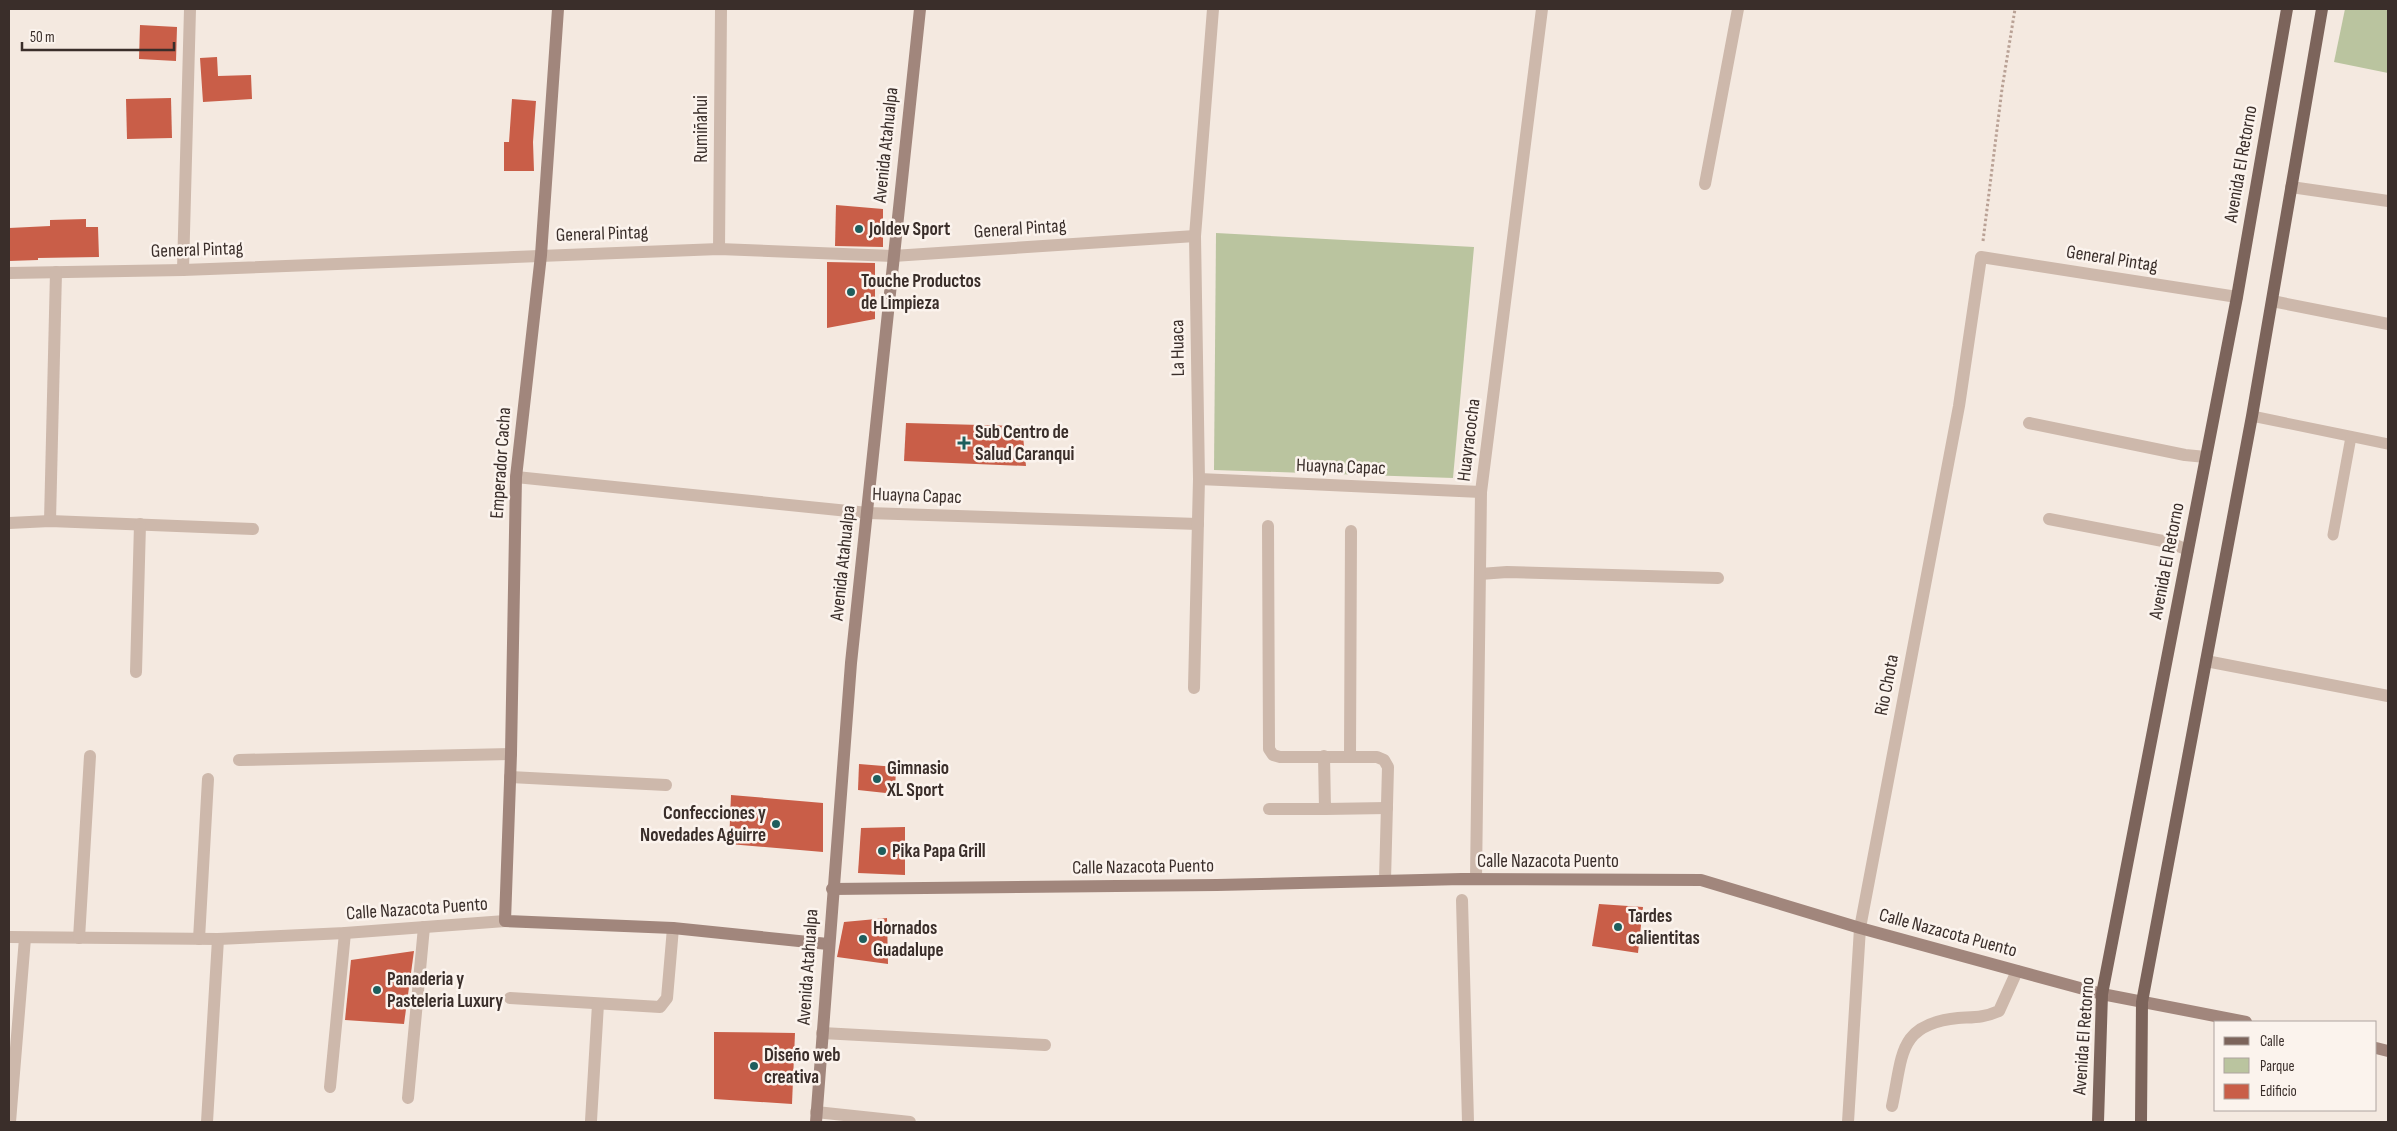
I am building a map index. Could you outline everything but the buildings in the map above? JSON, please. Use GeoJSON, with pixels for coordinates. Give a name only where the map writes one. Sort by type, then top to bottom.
{"type":"FeatureCollection","features":[{"type":"Feature","properties":{"kind":"main road","name":"Avenida El Retorno"},"geometry":{"type":"LineString","coordinates":[[2098,1122],[2102,994],[2237,297],[2287,9]]}},
{"type":"Feature","properties":{"kind":"main road"},"geometry":{"type":"LineString","coordinates":[[2141,1122],[2142,1002],[2252,416],[2322,9]]}},
{"type":"Feature","properties":{"kind":"street"},"geometry":{"type":"LineString","coordinates":[[182,270],[190,9]]}},
{"type":"Feature","properties":{"kind":"street","name":"Emperador Cacha"},"geometry":{"type":"LineString","coordinates":[[505,921],[511,754],[516,477],[541,255],[558,9]]}},
{"type":"Feature","properties":{"kind":"street","name":"Rumiñahui"},"geometry":{"type":"LineString","coordinates":[[719,249],[721,9]]}},
{"type":"Feature","properties":{"kind":"street","name":"Avenida Atahualpa"},"geometry":{"type":"LineString","coordinates":[[816,1117],[832,889],[851,662],[920,9]]}},
{"type":"Feature","properties":{"kind":"street","name":"La Huaca"},"geometry":{"type":"LineString","coordinates":[[1194,688],[1199,479],[1195,236],[1212,9]]}},
{"type":"Feature","properties":{"kind":"street","name":"Huayracocha"},"geometry":{"type":"LineString","coordinates":[[1476,879],[1481,492],[1542,9]]}},
{"type":"Feature","properties":{"kind":"street"},"geometry":{"type":"LineString","coordinates":[[1706,184],[1738,9]]}},
{"type":"Feature","properties":{"kind":"street"},"geometry":{"type":"LineString","coordinates":[[2292,186],[2388,201]]}},
{"type":"Feature","properties":{"kind":"street","name":"General Pintag"},"geometry":{"type":"LineString","coordinates":[[9,272],[182,270],[719,249],[893,256],[1195,236]]}},
{"type":"Feature","properties":{"kind":"street","name":"General Pintag"},"geometry":{"type":"LineString","coordinates":[[1981,257],[2237,297]]}},
{"type":"Feature","properties":{"kind":"street","name":"Rio Chota"},"geometry":{"type":"LineString","coordinates":[[1848,1122],[1860,928],[1957,416],[1981,257]]}},
{"type":"Feature","properties":{"kind":"street"},"geometry":{"type":"LineString","coordinates":[[50,521],[56,272]]}},
{"type":"Feature","properties":{"kind":"street"},"geometry":{"type":"LineString","coordinates":[[2272,301],[2388,324]]}},
{"type":"Feature","properties":{"kind":"street"},"geometry":{"type":"LineString","coordinates":[[2029,423],[2185,455],[2206,457]]}},
{"type":"Feature","properties":{"kind":"street","name":"Huayna Capac"},"geometry":{"type":"LineString","coordinates":[[516,477],[868,513],[1198,524]]}},
{"type":"Feature","properties":{"kind":"street","name":"Huayna Capac"},"geometry":{"type":"LineString","coordinates":[[1199,479],[1481,492]]}},
{"type":"Feature","properties":{"kind":"street"},"geometry":{"type":"LineString","coordinates":[[2049,519],[2168,542],[2188,550]]}},
{"type":"Feature","properties":{"kind":"street"},"geometry":{"type":"LineString","coordinates":[[9,523],[50,521],[253,529]]}},
{"type":"Feature","properties":{"kind":"street"},"geometry":{"type":"LineString","coordinates":[[136,672],[140,524]]}},
{"type":"Feature","properties":{"kind":"street"},"geometry":{"type":"LineString","coordinates":[[1268,526],[1269,749],[1273,755],[1280,757],[1350,756],[1377,757],[1384,760],[1388,767],[1385,880]]}},
{"type":"Feature","properties":{"kind":"street"},"geometry":{"type":"LineString","coordinates":[[1350,756],[1351,531]]}},
{"type":"Feature","properties":{"kind":"street"},"geometry":{"type":"LineString","coordinates":[[1480,574],[1506,572],[1718,578]]}},
{"type":"Feature","properties":{"kind":"street"},"geometry":{"type":"LineString","coordinates":[[2206,661],[2388,696]]}},
{"type":"Feature","properties":{"kind":"street"},"geometry":{"type":"LineString","coordinates":[[239,760],[511,754]]}},
{"type":"Feature","properties":{"kind":"street"},"geometry":{"type":"LineString","coordinates":[[79,938],[90,756]]}},
{"type":"Feature","properties":{"kind":"street"},"geometry":{"type":"LineString","coordinates":[[1324,756],[1324,809]]}},
{"type":"Feature","properties":{"kind":"street"},"geometry":{"type":"LineString","coordinates":[[510,777],[666,786]]}},
{"type":"Feature","properties":{"kind":"street"},"geometry":{"type":"LineString","coordinates":[[199,939],[208,779]]}},
{"type":"Feature","properties":{"kind":"street"},"geometry":{"type":"LineString","coordinates":[[1270,809],[1387,808]]}},
{"type":"Feature","properties":{"kind":"street","name":"Calle Nazacota Puento"},"geometry":{"type":"LineString","coordinates":[[832,889],[1217,885],[1476,879],[1701,880],[1860,928],[2102,994],[2241,1021]]}},
{"type":"Feature","properties":{"kind":"street"},"geometry":{"type":"LineString","coordinates":[[1462,900],[1468,1122]]}},
{"type":"Feature","properties":{"kind":"street","name":"Calle Nazacota Puento"},"geometry":{"type":"LineString","coordinates":[[9,938],[218,939],[345,933],[505,921],[673,928],[828,944]]}},
{"type":"Feature","properties":{"kind":"street"},"geometry":{"type":"LineString","coordinates":[[408,1098],[424,927]]}},
{"type":"Feature","properties":{"kind":"street"},"geometry":{"type":"LineString","coordinates":[[510,998],[660,1007],[667,998],[673,928]]}},
{"type":"Feature","properties":{"kind":"street"},"geometry":{"type":"LineString","coordinates":[[330,1087],[345,933]]}},
{"type":"Feature","properties":{"kind":"street"},"geometry":{"type":"LineString","coordinates":[[10,1122],[25,938]]}},
{"type":"Feature","properties":{"kind":"street"},"geometry":{"type":"LineString","coordinates":[[207,1122],[218,939]]}},
{"type":"Feature","properties":{"kind":"street"},"geometry":{"type":"LineString","coordinates":[[1892,1106],[1904,1049],[1910,1036],[1928,1023],[1958,1018],[1984,1018],[1999,1012],[2017,971]]}},
{"type":"Feature","properties":{"kind":"street"},"geometry":{"type":"LineString","coordinates":[[591,1121],[598,1004]]}},
{"type":"Feature","properties":{"kind":"street"},"geometry":{"type":"LineString","coordinates":[[822,1033],[1045,1045]]}},
{"type":"Feature","properties":{"kind":"street"},"geometry":{"type":"LineString","coordinates":[[816,1117],[910,1122]]}},
{"type":"Feature","properties":{"kind":"lane"},"geometry":{"type":"LineString","coordinates":[[2252,416],[2388,444]]}},
{"type":"Feature","properties":{"kind":"lane"},"geometry":{"type":"LineString","coordinates":[[2333,535],[2351,436]]}},
{"type":"Feature","properties":{"kind":"path"},"geometry":{"type":"LineString","coordinates":[[1981,257],[2002,89],[2015,9]]}},
{"type":"Feature","properties":{"kind":"green space"},"geometry":{"type":"Polygon","coordinates":[[[2345,9],[2388,9],[2388,73],[2334,62],[2345,9]]]}},
{"type":"Feature","properties":{"kind":"green space"},"geometry":{"type":"Polygon","coordinates":[[[1216,233],[1474,247],[1453,478],[1214,470],[1216,233]]]}},
{"type":"Feature","properties":{"kind":"place","name":"Joldev Sport"},"geometry":{"type":"Point","coordinates":[859,229]}},
{"type":"Feature","properties":{"kind":"place","name":"Touche Productos de Limpieza"},"geometry":{"type":"Point","coordinates":[851,292]}},
{"type":"Feature","properties":{"kind":"place","name":"Sub Centro de Salud Caranqui"},"geometry":{"type":"Point","coordinates":[964,443]}},
{"type":"Feature","properties":{"kind":"place","name":"Gimnasio XL Sport"},"geometry":{"type":"Point","coordinates":[877,779]}},
{"type":"Feature","properties":{"kind":"place","name":"Confecciones y Novedades Aguirre"},"geometry":{"type":"Point","coordinates":[776,824]}},
{"type":"Feature","properties":{"kind":"place","name":"Pika Papa Grill"},"geometry":{"type":"Point","coordinates":[882,851]}},
{"type":"Feature","properties":{"kind":"place","name":"Tardes calientitas"},"geometry":{"type":"Point","coordinates":[1618,927]}},
{"type":"Feature","properties":{"kind":"place","name":"Hornados Guadalupe"},"geometry":{"type":"Point","coordinates":[863,939]}},
{"type":"Feature","properties":{"kind":"place","name":"Panaderia y Pasteleria Luxury"},"geometry":{"type":"Point","coordinates":[377,990]}},
{"type":"Feature","properties":{"kind":"place","name":"Diseño web creativa"},"geometry":{"type":"Point","coordinates":[754,1066]}}]}
